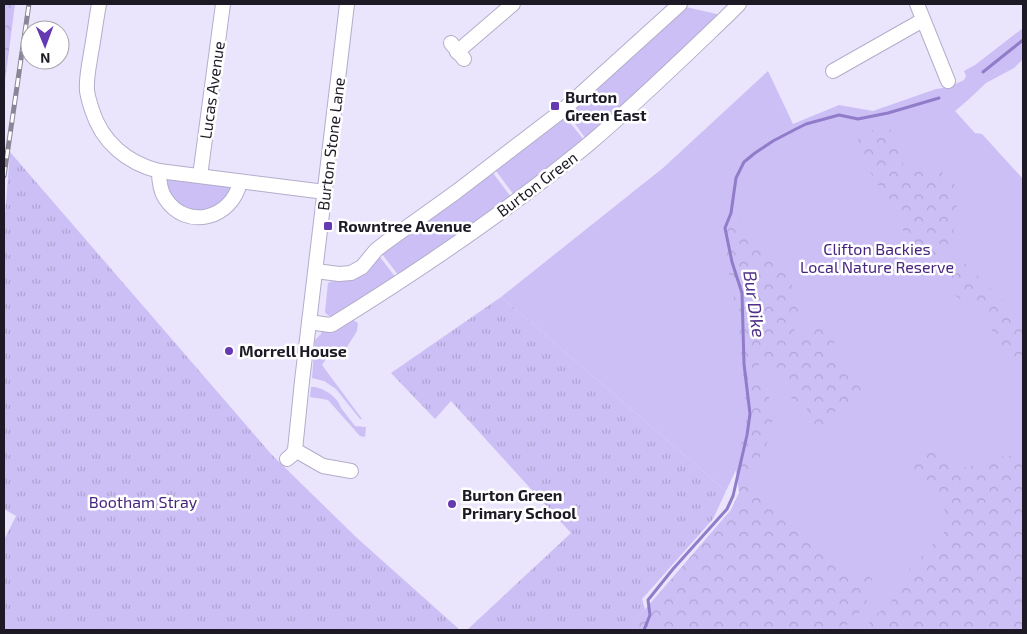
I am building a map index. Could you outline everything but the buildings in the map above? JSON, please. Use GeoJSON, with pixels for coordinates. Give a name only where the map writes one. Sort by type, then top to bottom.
{"type":"FeatureCollection","features":[{"type":"Feature","properties":{"kind":"street"},"geometry":{"type":"LineString","coordinates":[[99,4],[87,79],[87,93],[94,117],[106,138],[122,155],[140,165],[159,171],[325,192]]}},
{"type":"Feature","properties":{"kind":"street","name":"Lucas Avenue"},"geometry":{"type":"LineString","coordinates":[[200,176],[223,4]]}},
{"type":"Feature","properties":{"kind":"street","name":"Burton Stone Lane"},"geometry":{"type":"LineString","coordinates":[[347,4],[316,271],[291,455],[323,466],[351,472]]}},
{"type":"Feature","properties":{"kind":"street"},"geometry":{"type":"LineString","coordinates":[[457,51],[513,4]]}},
{"type":"Feature","properties":{"kind":"street"},"geometry":{"type":"LineString","coordinates":[[316,271],[339,274],[352,273],[362,267],[384,243],[463,187],[572,102],[680,4]]}},
{"type":"Feature","properties":{"kind":"street","name":"Burton Green"},"geometry":{"type":"LineString","coordinates":[[309,322],[333,324],[401,282],[515,201],[571,158],[617,119],[740,4]]}},
{"type":"Feature","properties":{"kind":"street"},"geometry":{"type":"LineString","coordinates":[[917,4],[948,81]]}},
{"type":"Feature","properties":{"kind":"street"},"geometry":{"type":"LineString","coordinates":[[833,71],[923,20]]}},
{"type":"Feature","properties":{"kind":"street"},"geometry":{"type":"LineString","coordinates":[[159,171],[161,190],[165,198],[176,210],[194,217],[210,216],[225,208],[231,202],[240,182]]}},
{"type":"Feature","properties":{"kind":"green space"},"geometry":{"type":"Polygon","coordinates":[[[4,4],[15,4],[4,89],[4,4]]]}},
{"type":"Feature","properties":{"kind":"green space"},"geometry":{"type":"Polygon","coordinates":[[[686,7],[721,15],[586,139],[568,114],[686,7]]]}},
{"type":"Feature","properties":{"kind":"green space","name":"Clifton Backies Local Nature Reserve"},"geometry":{"type":"Polygon","coordinates":[[[1023,28],[1023,59],[1014,68],[986,83],[955,111],[975,133],[982,134],[1023,179],[1023,630],[632,630],[636,620],[731,510],[739,493],[736,470],[726,491],[501,297],[663,168],[768,71],[793,124],[839,105],[873,111],[936,89],[949,87],[964,80],[966,76],[964,71],[975,65],[1023,28]]]}},
{"type":"Feature","properties":{"kind":"green space"},"geometry":{"type":"Polygon","coordinates":[[[563,119],[565,121],[567,119],[584,140],[514,195],[496,171],[563,119]]]}},
{"type":"Feature","properties":{"kind":"green space"},"geometry":{"type":"Polygon","coordinates":[[[876,129],[893,130],[903,165],[914,172],[937,169],[952,179],[958,193],[954,229],[950,248],[941,256],[931,255],[916,247],[902,229],[894,211],[871,173],[857,143],[860,135],[876,129]]]}},
{"type":"Feature","properties":{"kind":"green space","name":"Bootham Stray"},"geometry":{"type":"Polygon","coordinates":[[[10,152],[272,455],[357,538],[460,630],[5,630],[4,540],[16,516],[4,509],[4,227],[10,152]]]}},
{"type":"Feature","properties":{"kind":"green space"},"geometry":{"type":"Polygon","coordinates":[[[493,173],[511,197],[399,276],[382,254],[493,173]]]}},
{"type":"Feature","properties":{"kind":"green space"},"geometry":{"type":"Polygon","coordinates":[[[165,177],[234,186],[220,206],[198,213],[179,206],[167,191],[165,177]]]}},
{"type":"Feature","properties":{"kind":"green space"},"geometry":{"type":"Polygon","coordinates":[[[739,220],[770,252],[796,294],[800,307],[800,320],[790,336],[793,341],[812,323],[824,328],[833,335],[836,356],[850,367],[855,379],[862,386],[857,403],[847,409],[836,407],[834,414],[815,433],[806,427],[807,407],[791,398],[791,381],[781,377],[771,360],[760,359],[758,370],[766,381],[773,418],[767,443],[756,466],[743,472],[736,468],[747,415],[736,309],[722,236],[722,224],[739,220]]]}},
{"type":"Feature","properties":{"kind":"green space"},"geometry":{"type":"Polygon","coordinates":[[[380,257],[396,278],[335,316],[327,314],[325,312],[328,283],[355,279],[380,257]]]}},
{"type":"Feature","properties":{"kind":"green space"},"geometry":{"type":"Polygon","coordinates":[[[959,262],[968,265],[984,283],[1000,296],[1010,310],[1023,322],[1023,367],[1002,350],[984,315],[957,297],[945,279],[948,264],[959,262]]]}},
{"type":"Feature","properties":{"kind":"green space"},"geometry":{"type":"Polygon","coordinates":[[[501,297],[726,491],[713,519],[642,599],[645,609],[636,620],[632,630],[467,630],[571,533],[451,401],[435,419],[391,373],[501,297]]]}},
{"type":"Feature","properties":{"kind":"green space"},"geometry":{"type":"Polygon","coordinates":[[[350,318],[358,323],[357,331],[347,347],[328,356],[322,365],[362,419],[360,419],[336,389],[324,381],[312,378],[315,340],[321,334],[322,329],[350,318]]]}},
{"type":"Feature","properties":{"kind":"green space"},"geometry":{"type":"Polygon","coordinates":[[[311,387],[325,390],[333,396],[355,426],[366,427],[365,437],[360,436],[328,400],[310,397],[311,387]]]}},
{"type":"Feature","properties":{"kind":"green space"},"geometry":{"type":"Polygon","coordinates":[[[926,450],[946,456],[959,469],[973,466],[987,457],[1012,456],[1023,451],[1023,630],[865,630],[873,617],[891,603],[895,590],[907,572],[950,526],[942,503],[922,484],[912,467],[914,454],[926,450]]]}},
{"type":"Feature","properties":{"kind":"green space"},"geometry":{"type":"Polygon","coordinates":[[[752,482],[762,491],[778,512],[809,539],[836,567],[853,574],[866,574],[872,579],[871,591],[860,612],[841,630],[632,630],[636,620],[731,510],[739,493],[739,484],[752,482]]]}},
{"type":"Feature","properties":{"kind":"waterway","name":"Bur Dike"},"geometry":{"type":"LineString","coordinates":[[983,72],[1023,40]]}},
{"type":"Feature","properties":{"kind":"waterway","name":"Bur Dike"},"geometry":{"type":"LineString","coordinates":[[644,630],[650,615],[648,600],[727,509],[733,496],[747,435],[750,414],[744,364],[742,293],[732,262],[725,228],[731,213],[736,178],[744,162],[773,141],[806,124],[839,115],[858,119],[888,113],[939,98]]}},
{"type":"Feature","properties":{"kind":"railway"},"geometry":{"type":"LineString","coordinates":[[4,176],[29,4]]}},
{"type":"Feature","properties":{"kind":"place","name":"Burton Green East"},"geometry":{"type":"Point","coordinates":[555,106]}},
{"type":"Feature","properties":{"kind":"place","name":"Rowntree Avenue"},"geometry":{"type":"Point","coordinates":[328,226]}},
{"type":"Feature","properties":{"kind":"place","name":"Morrell House"},"geometry":{"type":"Point","coordinates":[229,351]}},
{"type":"Feature","properties":{"kind":"place","name":"Burton Green Primary School"},"geometry":{"type":"Point","coordinates":[452,504]}}]}
